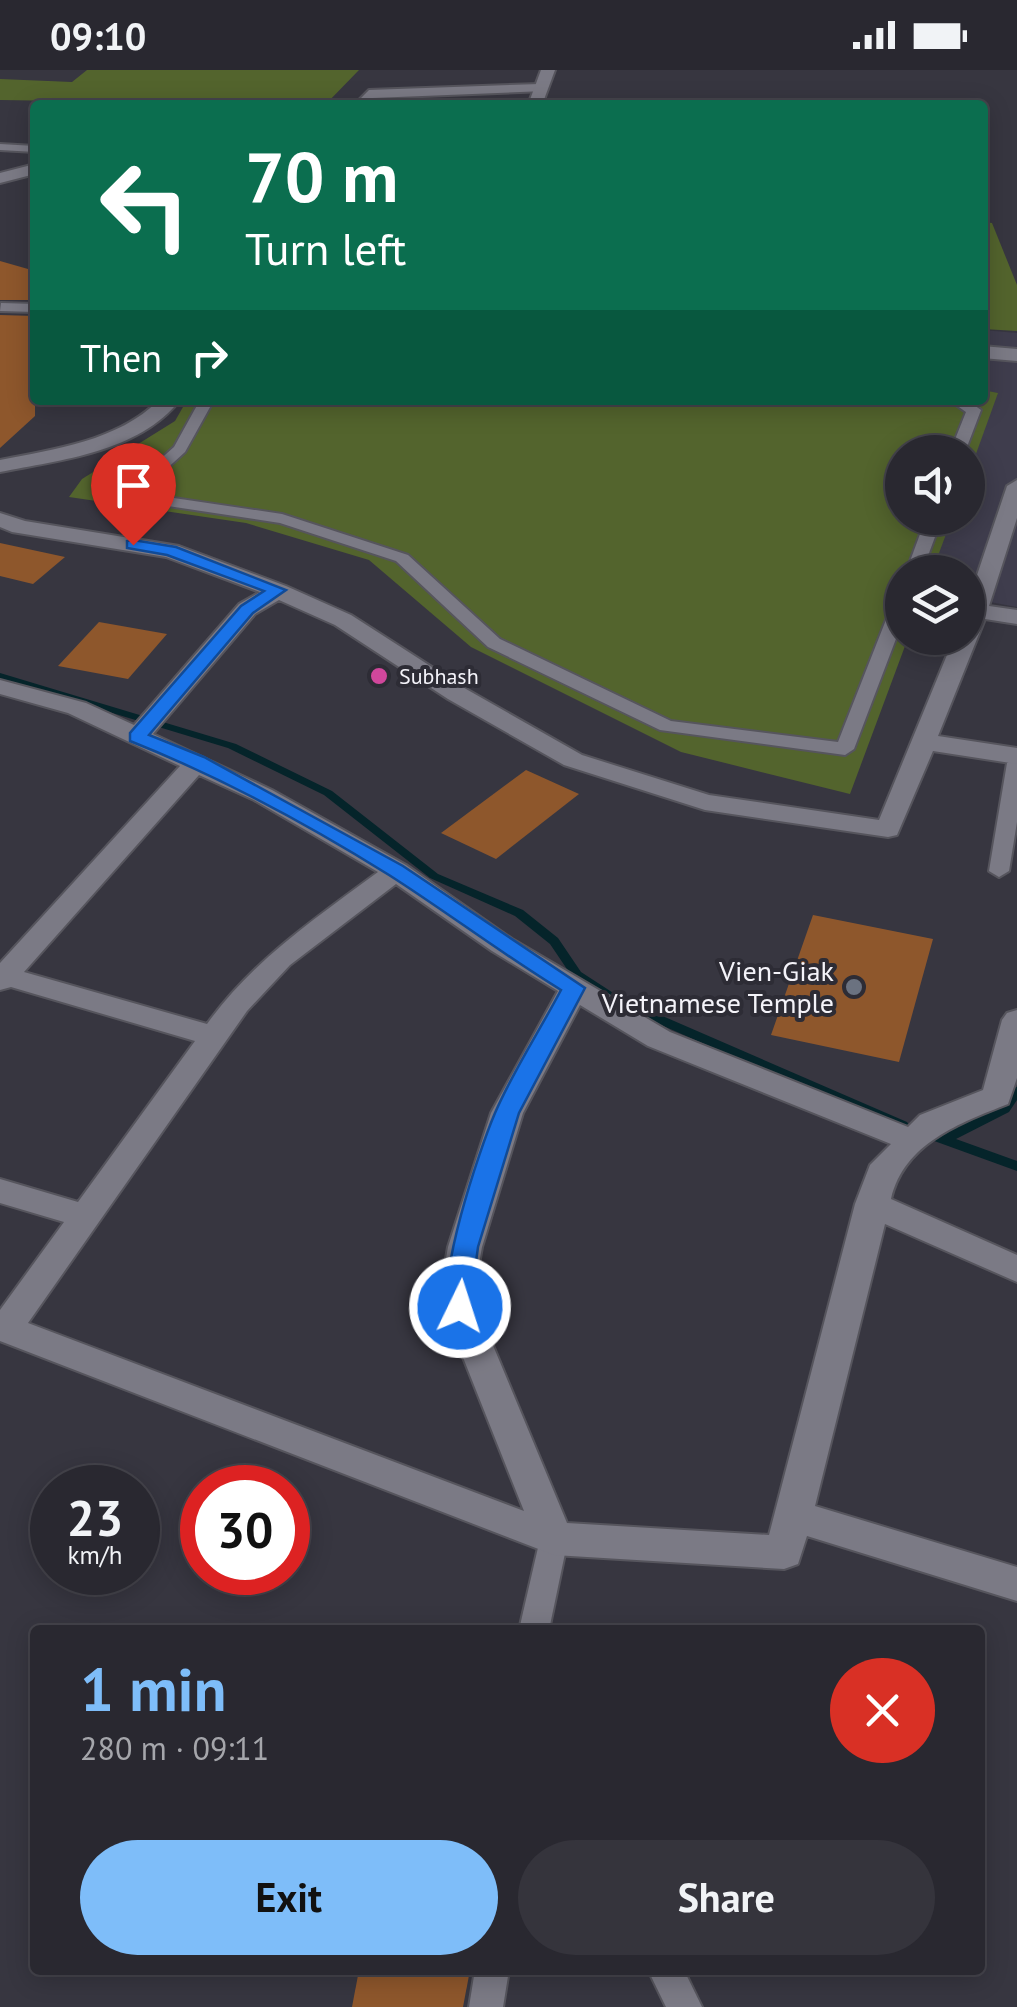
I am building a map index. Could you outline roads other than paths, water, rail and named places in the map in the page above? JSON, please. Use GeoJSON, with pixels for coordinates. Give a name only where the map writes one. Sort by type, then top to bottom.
{"type":"FeatureCollection","features":[{"type":"Feature","properties":{"kind":"street"},"geometry":{"type":"LineString","coordinates":[[536,100],[548,70]]}},
{"type":"Feature","properties":{"kind":"street"},"geometry":{"type":"LineString","coordinates":[[365,100],[370,94],[540,88]]}},
{"type":"Feature","properties":{"kind":"street"},"geometry":{"type":"LineString","coordinates":[[0,178],[30,170]]}},
{"type":"Feature","properties":{"kind":"street"},"geometry":{"type":"LineString","coordinates":[[988,353],[1017,356]]}},
{"type":"Feature","properties":{"kind":"street"},"geometry":{"type":"LineString","coordinates":[[0,466],[124,433],[165,405]]}},
{"type":"Feature","properties":{"kind":"street"},"geometry":{"type":"LineString","coordinates":[[985,577],[1015,501]]}},
{"type":"Feature","properties":{"kind":"street"},"geometry":{"type":"LineString","coordinates":[[0,519],[20,527],[170,551],[278,590],[343,620],[457,694],[573,760],[704,802],[888,828],[960,655]]}},
{"type":"Feature","properties":{"kind":"street"},"geometry":{"type":"LineString","coordinates":[[137,737],[247,609],[278,590]]}},
{"type":"Feature","properties":{"kind":"street"},"geometry":{"type":"LineString","coordinates":[[985,612],[1017,617]]}},
{"type":"Feature","properties":{"kind":"street"},"geometry":{"type":"LineString","coordinates":[[0,687],[77,708],[198,762],[396,870],[502,944],[659,1039],[921,1131]]}},
{"type":"Feature","properties":{"kind":"street"},"geometry":{"type":"LineString","coordinates":[[926,742],[1017,760]]}},
{"type":"Feature","properties":{"kind":"street"},"geometry":{"type":"LineString","coordinates":[[198,762],[2,979],[214,1036]]}},
{"type":"Feature","properties":{"kind":"street"},"geometry":{"type":"LineString","coordinates":[[396,870],[280,959],[237,1004],[3,1328],[554,1539],[784,1552],[881,1173],[921,1131],[998,1096],[1017,1020]]}},
{"type":"Feature","properties":{"kind":"street"},"geometry":{"type":"LineString","coordinates":[[554,1539],[460,1307],[458,1287],[465,1247],[507,1113],[574,988]]}},
{"type":"Feature","properties":{"kind":"street"},"geometry":{"type":"LineString","coordinates":[[0,1191],[86,1216]]}},
{"type":"Feature","properties":{"kind":"street"},"geometry":{"type":"LineString","coordinates":[[871,1204],[1017,1269]]}},
{"type":"Feature","properties":{"kind":"street"},"geometry":{"type":"LineString","coordinates":[[793,1516],[1017,1584]]}},
{"type":"Feature","properties":{"kind":"lane"},"geometry":{"type":"LineString","coordinates":[[0,147],[30,149]]}},
{"type":"Feature","properties":{"kind":"lane"},"geometry":{"type":"LineString","coordinates":[[0,291],[4,298],[0,308],[30,308]]}},
{"type":"Feature","properties":{"kind":"lane"},"geometry":{"type":"LineString","coordinates":[[204,405],[180,448],[128,496],[282,519],[402,558],[494,643],[667,726],[845,749],[885,646]]}},
{"type":"Feature","properties":{"kind":"lane"},"geometry":{"type":"LineString","coordinates":[[964,435],[974,410],[965,405]]}},
{"type":"Feature","properties":{"kind":"lane"},"geometry":{"type":"LineString","coordinates":[[999,871],[1017,760]]}},
{"type":"Feature","properties":{"kind":"lane"},"geometry":{"type":"LineString","coordinates":[[535,1625],[554,1539]]}},
{"type":"Feature","properties":{"kind":"lane"},"geometry":{"type":"LineString","coordinates":[[486,2007],[491,1975]]}},
{"type":"Feature","properties":{"kind":"lane"},"geometry":{"type":"LineString","coordinates":[[668,1975],[685,2007]]}},
{"type":"Feature","properties":{"kind":"waterway"},"geometry":{"type":"LineString","coordinates":[[0,676],[232,746],[328,793],[434,876],[519,913],[554,941],[577,975],[617,1001],[902,1125]]}},
{"type":"Feature","properties":{"kind":"waterway"},"geometry":{"type":"LineString","coordinates":[[944,1140],[1004,1109],[1017,1091]]}},
{"type":"Feature","properties":{"kind":"waterway"},"geometry":{"type":"LineString","coordinates":[[920,1131],[944,1140]]}},
{"type":"Feature","properties":{"kind":"waterway"},"geometry":{"type":"LineString","coordinates":[[944,1140],[1017,1166]]}},
{"type":"Feature","properties":{"kind":"place","name":"Subhash"},"geometry":{"type":"Point","coordinates":[379,676]}},
{"type":"Feature","properties":{"kind":"place","name":"Vien-Giak Vietnamese Temple"},"geometry":{"type":"Point","coordinates":[854,987]}}]}
